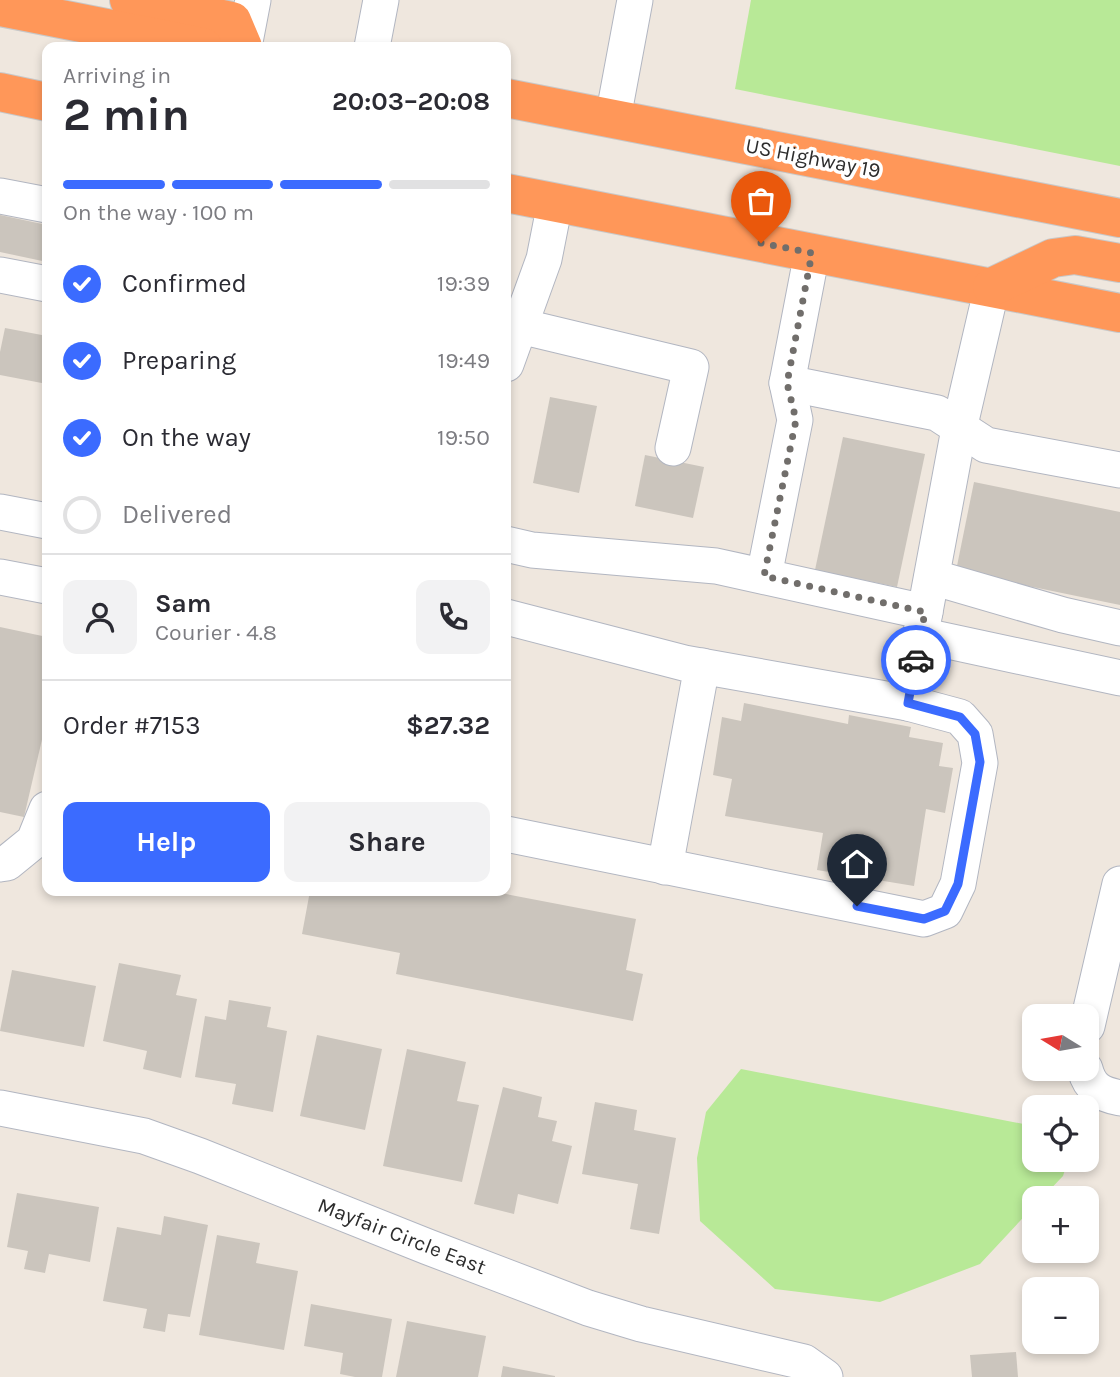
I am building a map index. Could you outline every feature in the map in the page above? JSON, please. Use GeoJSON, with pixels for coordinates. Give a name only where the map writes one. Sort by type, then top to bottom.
{"type":"FeatureCollection","features":[{"type":"Feature","properties":{"kind":"highway"},"geometry":{"type":"LineString","coordinates":[[132,0],[232,21],[242,42]]}},
{"type":"Feature","properties":{"kind":"highway"},"geometry":{"type":"LineString","coordinates":[[0,7],[178,42]]}},
{"type":"Feature","properties":{"kind":"highway"},"geometry":{"type":"LineString","coordinates":[[2,93],[42,101]]}},
{"type":"Feature","properties":{"kind":"highway","name":"US Highway 19"},"geometry":{"type":"LineString","coordinates":[[511,99],[1120,218]]}},
{"type":"Feature","properties":{"kind":"highway"},"geometry":{"type":"LineString","coordinates":[[511,194],[1120,313]]}},
{"type":"Feature","properties":{"kind":"highway"},"geometry":{"type":"LineString","coordinates":[[992,287],[1053,258],[1075,255],[1120,263]]}},
{"type":"Feature","properties":{"kind":"street"},"geometry":{"type":"LineString","coordinates":[[245,42],[253,0]]}},
{"type":"Feature","properties":{"kind":"street"},"geometry":{"type":"LineString","coordinates":[[373,42],[381,0]]}},
{"type":"Feature","properties":{"kind":"street"},"geometry":{"type":"LineString","coordinates":[[613,118],[635,0]]}},
{"type":"Feature","properties":{"kind":"street"},"geometry":{"type":"LineString","coordinates":[[0,197],[42,204]]}},
{"type":"Feature","properties":{"kind":"street"},"geometry":{"type":"LineString","coordinates":[[511,349],[544,259],[555,203]]}},
{"type":"Feature","properties":{"kind":"street"},"geometry":{"type":"LineString","coordinates":[[764,576],[796,420],[787,383],[812,253]]}},
{"type":"Feature","properties":{"kind":"street"},"geometry":{"type":"LineString","coordinates":[[0,275],[42,283]]}},
{"type":"Feature","properties":{"kind":"street"},"geometry":{"type":"LineString","coordinates":[[908,703],[959,429],[992,287]]}},
{"type":"Feature","properties":{"kind":"street"},"geometry":{"type":"LineString","coordinates":[[520,326],[691,368],[673,449]]}},
{"type":"Feature","properties":{"kind":"street"},"geometry":{"type":"LineString","coordinates":[[787,383],[937,413],[986,445],[1120,470]]}},
{"type":"Feature","properties":{"kind":"street"},"geometry":{"type":"LineString","coordinates":[[0,512],[42,521]]}},
{"type":"Feature","properties":{"kind":"street"},"geometry":{"type":"LineString","coordinates":[[511,545],[532,550],[716,566],[764,576],[923,624],[1120,678]]}},
{"type":"Feature","properties":{"kind":"street"},"geometry":{"type":"LineString","coordinates":[[0,577],[42,585]]}},
{"type":"Feature","properties":{"kind":"street"},"geometry":{"type":"LineString","coordinates":[[932,577],[1063,615],[1120,628]]}},
{"type":"Feature","properties":{"kind":"street"},"geometry":{"type":"LineString","coordinates":[[511,618],[702,666],[908,703],[960,717],[975,734],[980,762],[958,884],[945,911],[924,919],[511,835]]}},
{"type":"Feature","properties":{"kind":"street"},"geometry":{"type":"LineString","coordinates":[[665,867],[702,666]]}},
{"type":"Feature","properties":{"kind":"street"},"geometry":{"type":"LineString","coordinates":[[0,864],[7,863],[34,841],[42,821]]}},
{"type":"Feature","properties":{"kind":"street"},"geometry":{"type":"LineString","coordinates":[[1100,1009],[1120,884]]}},
{"type":"Feature","properties":{"kind":"street"},"geometry":{"type":"LineString","coordinates":[[1089,1082],[1096,1091],[1120,1098]]}},
{"type":"Feature","properties":{"kind":"street","name":"Mayfair Circle East"},"geometry":{"type":"LineString","coordinates":[[0,1108],[144,1136],[588,1308],[815,1370]]}},
{"type":"Feature","properties":{"kind":"green space"},"geometry":{"type":"Polygon","coordinates":[[[751,0],[1120,0],[1120,166],[735,89],[751,0]]]}},
{"type":"Feature","properties":{"kind":"green space"},"geometry":{"type":"Polygon","coordinates":[[[741,1069],[1022,1124],[1022,1172],[1064,1172],[1053,1186],[1022,1186],[1022,1219],[980,1264],[880,1302],[775,1289],[700,1221],[697,1158],[706,1112],[741,1069]]]}},
{"type":"Feature","properties":{"kind":"building"},"geometry":{"type":"Polygon","coordinates":[[[0,215],[42,224],[42,261],[0,252],[0,215]]]}},
{"type":"Feature","properties":{"kind":"building"},"geometry":{"type":"Polygon","coordinates":[[[5,328],[42,335],[42,383],[0,375],[0,352],[5,328]]]}},
{"type":"Feature","properties":{"kind":"building"},"geometry":{"type":"Polygon","coordinates":[[[550,397],[597,406],[579,493],[533,483],[550,397]]]}},
{"type":"Feature","properties":{"kind":"building"},"geometry":{"type":"Polygon","coordinates":[[[843,437],[925,454],[897,587],[815,570],[843,437]]]}},
{"type":"Feature","properties":{"kind":"building"},"geometry":{"type":"Polygon","coordinates":[[[645,455],[704,467],[693,518],[635,506],[645,455]]]}},
{"type":"Feature","properties":{"kind":"building"},"geometry":{"type":"Polygon","coordinates":[[[974,482],[1120,512],[1120,605],[956,571],[974,482]]]}},
{"type":"Feature","properties":{"kind":"building"},"geometry":{"type":"Polygon","coordinates":[[[0,627],[42,636],[42,740],[24,817],[0,812],[0,627]]]}},
{"type":"Feature","properties":{"kind":"building"},"geometry":{"type":"Polygon","coordinates":[[[744,703],[848,724],[849,715],[911,727],[909,737],[943,743],[939,766],[953,768],[945,813],[926,809],[914,886],[817,870],[823,833],[725,816],[732,779],[713,775],[722,717],[741,721],[744,703]]]}},
{"type":"Feature","properties":{"kind":"building"},"geometry":{"type":"Polygon","coordinates":[[[511,895],[636,919],[626,970],[643,974],[633,1021],[396,974],[400,953],[302,934],[309,896],[511,895]]]}},
{"type":"Feature","properties":{"kind":"building"},"geometry":{"type":"Polygon","coordinates":[[[119,963],[181,975],[176,995],[197,999],[181,1078],[143,1069],[147,1051],[103,1041],[119,963]]]}},
{"type":"Feature","properties":{"kind":"building"},"geometry":{"type":"Polygon","coordinates":[[[12,970],[96,986],[84,1047],[0,1031],[12,970]]]}},
{"type":"Feature","properties":{"kind":"building"},"geometry":{"type":"Polygon","coordinates":[[[229,1000],[271,1007],[267,1027],[287,1031],[273,1112],[232,1104],[236,1084],[195,1077],[205,1016],[226,1020],[229,1000]]]}},
{"type":"Feature","properties":{"kind":"building"},"geometry":{"type":"Polygon","coordinates":[[[317,1035],[382,1049],[365,1130],[300,1116],[317,1035]]]}},
{"type":"Feature","properties":{"kind":"building"},"geometry":{"type":"Polygon","coordinates":[[[407,1049],[466,1062],[457,1101],[479,1105],[462,1182],[383,1166],[407,1049]]]}},
{"type":"Feature","properties":{"kind":"building"},"geometry":{"type":"Polygon","coordinates":[[[503,1087],[542,1097],[538,1117],[557,1121],[552,1141],[572,1146],[558,1204],[518,1194],[514,1214],[474,1204],[503,1087]]]}},
{"type":"Feature","properties":{"kind":"building"},"geometry":{"type":"Polygon","coordinates":[[[595,1102],[637,1110],[634,1130],[676,1138],[659,1234],[630,1229],[638,1184],[582,1174],[595,1102]]]}},
{"type":"Feature","properties":{"kind":"building"},"geometry":{"type":"Polygon","coordinates":[[[17,1193],[99,1207],[90,1262],[49,1254],[45,1273],[24,1269],[28,1251],[7,1247],[17,1193]]]}},
{"type":"Feature","properties":{"kind":"building"},"geometry":{"type":"Polygon","coordinates":[[[164,1216],[208,1225],[190,1317],[168,1314],[165,1332],[143,1328],[147,1309],[103,1301],[117,1227],[161,1235],[164,1216]]]}},
{"type":"Feature","properties":{"kind":"building"},"geometry":{"type":"Polygon","coordinates":[[[217,1235],[260,1243],[256,1263],[298,1271],[284,1350],[199,1335],[217,1235]]]}},
{"type":"Feature","properties":{"kind":"building"},"geometry":{"type":"Polygon","coordinates":[[[311,1304],[392,1319],[382,1377],[340,1374],[343,1353],[304,1346],[311,1304]]]}},
{"type":"Feature","properties":{"kind":"building"},"geometry":{"type":"Polygon","coordinates":[[[407,1321],[486,1336],[478,1377],[396,1377],[407,1321]]]}},
{"type":"Feature","properties":{"kind":"building"},"geometry":{"type":"Polygon","coordinates":[[[1016,1352],[1018,1377],[972,1377],[970,1355],[1016,1352]]]}},
{"type":"Feature","properties":{"kind":"building"},"geometry":{"type":"Polygon","coordinates":[[[503,1366],[555,1376],[555,1377],[501,1377],[503,1366]]]}},
{"type":"Feature","properties":{"kind":"way so far"},"geometry":{"type":"LineString","coordinates":[[761,243],[812,253],[787,383],[796,420],[764,576],[925,612],[916,660]]}},
{"type":"Feature","properties":{"kind":"route"},"geometry":{"type":"LineString","coordinates":[[857,906],[924,919],[945,911],[958,884],[980,762],[975,734],[960,717],[908,703],[916,660]]}}]}
